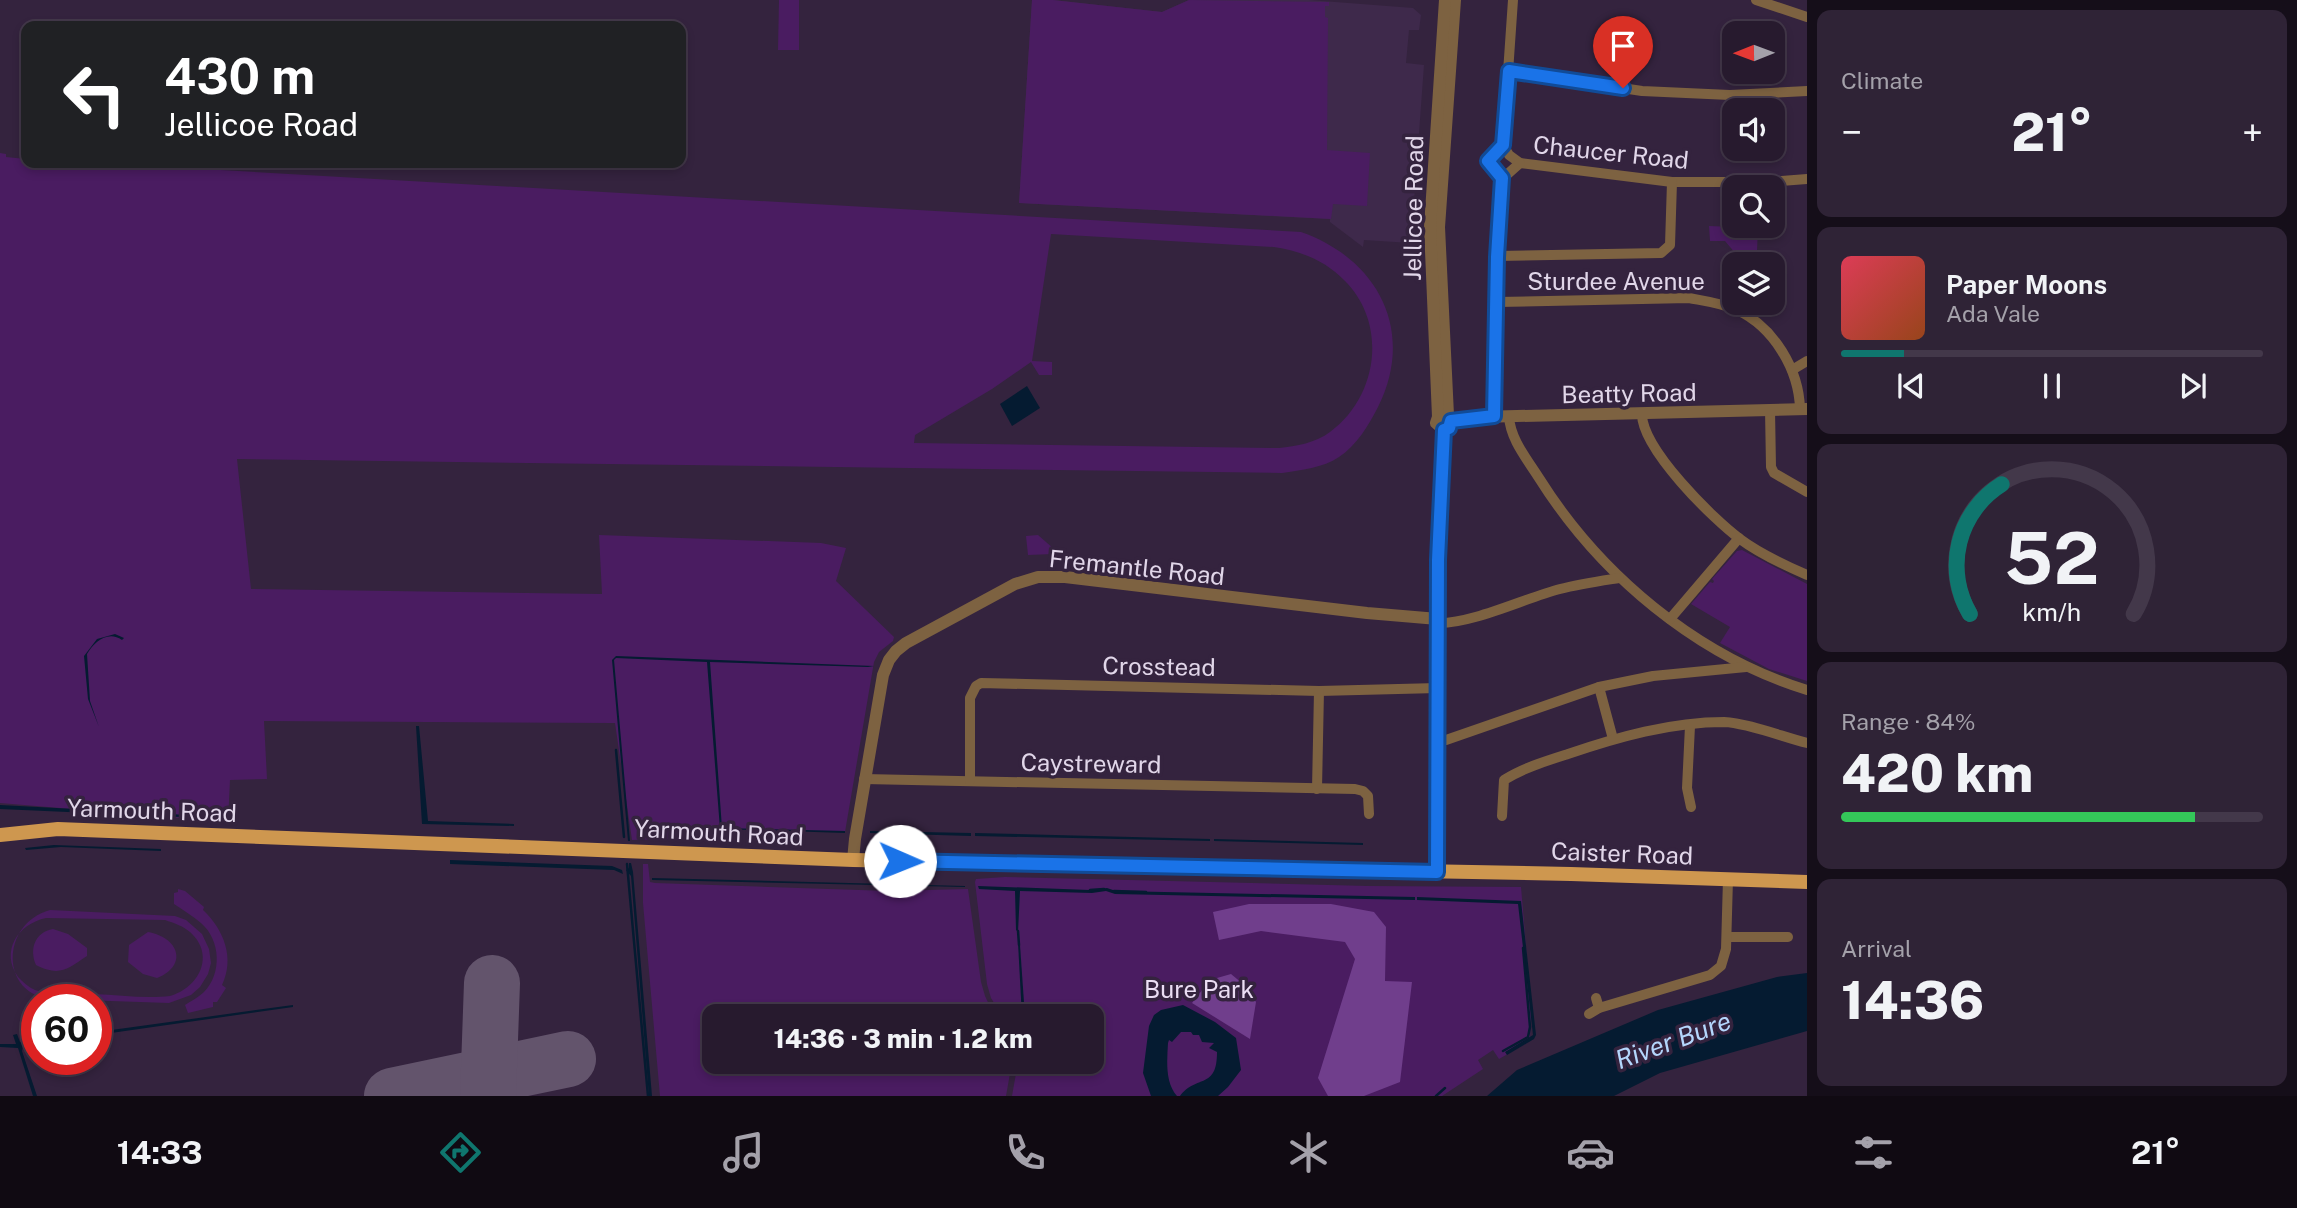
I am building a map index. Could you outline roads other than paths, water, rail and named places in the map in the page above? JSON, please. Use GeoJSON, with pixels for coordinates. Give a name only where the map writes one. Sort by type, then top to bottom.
{"type":"FeatureCollection","features":[{"type":"Feature","properties":{"kind":"main road","name":"Yarmouth Road"},"geometry":{"type":"LineString","coordinates":[[0,835],[58,829],[853,860],[1437,872]]}},
{"type":"Feature","properties":{"kind":"main road","name":"Caister Road"},"geometry":{"type":"LineString","coordinates":[[1437,872],[1807,882]]}},
{"type":"Feature","properties":{"kind":"street","name":"Jellicoe Road"},"geometry":{"type":"LineString","coordinates":[[1437,872],[1438,621],[1445,421],[1434,227],[1445,0]]}},
{"type":"Feature","properties":{"kind":"street","name":"Jellicoe Road"},"geometry":{"type":"LineString","coordinates":[[1435,205],[1455,0]]}},
{"type":"Feature","properties":{"kind":"street"},"geometry":{"type":"LineString","coordinates":[[1494,416],[1497,257],[1502,178],[1488,161],[1503,145],[1513,0]]}},
{"type":"Feature","properties":{"kind":"street"},"geometry":{"type":"LineString","coordinates":[[1756,0],[1807,17]]}},
{"type":"Feature","properties":{"kind":"street"},"geometry":{"type":"LineString","coordinates":[[1509,71],[1664,93],[1730,95],[1807,91]]}},
{"type":"Feature","properties":{"kind":"street","name":"Chaucer Road"},"geometry":{"type":"LineString","coordinates":[[1503,145],[1509,156],[1520,163],[1672,182],[1768,182],[1807,179]]}},
{"type":"Feature","properties":{"kind":"street"},"geometry":{"type":"LineString","coordinates":[[1502,178],[1520,163]]}},
{"type":"Feature","properties":{"kind":"street"},"geometry":{"type":"LineString","coordinates":[[1497,257],[1661,253],[1670,245],[1672,182]]}},
{"type":"Feature","properties":{"kind":"street","name":"Sturdee Avenue"},"geometry":{"type":"LineString","coordinates":[[1497,302],[1689,298],[1715,302],[1740,311],[1775,340],[1792,370],[1804,409]]}},
{"type":"Feature","properties":{"kind":"street"},"geometry":{"type":"LineString","coordinates":[[1792,370],[1807,361]]}},
{"type":"Feature","properties":{"kind":"street","name":"Beatty Road"},"geometry":{"type":"LineString","coordinates":[[1445,421],[1494,416],[1804,409]]}},
{"type":"Feature","properties":{"kind":"street"},"geometry":{"type":"LineString","coordinates":[[1770,410],[1773,473],[1807,492]]}},
{"type":"Feature","properties":{"kind":"street"},"geometry":{"type":"LineString","coordinates":[[1642,414],[1644,429],[1668,466],[1718,521],[1739,538],[1807,575]]}},
{"type":"Feature","properties":{"kind":"street"},"geometry":{"type":"LineString","coordinates":[[1509,416],[1519,448],[1555,504],[1619,578],[1670,619],[1746,667],[1807,690]]}},
{"type":"Feature","properties":{"kind":"street"},"geometry":{"type":"LineString","coordinates":[[1670,619],[1739,538]]}},
{"type":"Feature","properties":{"kind":"street","name":"Fremantle Road"},"geometry":{"type":"LineString","coordinates":[[853,860],[864,779],[883,675],[896,651],[904,644],[1015,584],[1030,579],[1065,577],[1438,621]]}},
{"type":"Feature","properties":{"kind":"street"},"geometry":{"type":"LineString","coordinates":[[1438,621],[1447,624],[1559,589],[1619,578]]}},
{"type":"Feature","properties":{"kind":"street"},"geometry":{"type":"LineString","coordinates":[[1438,740],[1446,740],[1599,687],[1653,676],[1746,667]]}},
{"type":"Feature","properties":{"kind":"street","name":"Crosstead"},"geometry":{"type":"LineString","coordinates":[[970,781],[970,698],[976,686],[981,683],[1319,691],[1438,688]]}},
{"type":"Feature","properties":{"kind":"street"},"geometry":{"type":"LineString","coordinates":[[1599,687],[1613,739]]}},
{"type":"Feature","properties":{"kind":"street"},"geometry":{"type":"LineString","coordinates":[[1317,789],[1319,691]]}},
{"type":"Feature","properties":{"kind":"street"},"geometry":{"type":"LineString","coordinates":[[1502,817],[1504,780],[1550,760],[1640,732],[1724,722],[1741,724],[1807,743]]}},
{"type":"Feature","properties":{"kind":"street"},"geometry":{"type":"LineString","coordinates":[[1690,726],[1687,788],[1691,807]]}},
{"type":"Feature","properties":{"kind":"street","name":"Caystreward"},"geometry":{"type":"LineString","coordinates":[[864,779],[1363,791],[1368,796],[1369,814]]}},
{"type":"Feature","properties":{"kind":"street"},"geometry":{"type":"LineString","coordinates":[[1589,1014],[1597,1003],[1710,975],[1721,966],[1725,959],[1727,937],[1728,879]]}},
{"type":"Feature","properties":{"kind":"street"},"geometry":{"type":"LineString","coordinates":[[1727,937],[1788,937]]}},
{"type":"Feature","properties":{"kind":"water"},"geometry":{"type":"Polygon","coordinates":[[[1027,386],[1040,408],[1012,426],[1000,404],[1027,386]]]}},
{"type":"Feature","properties":{"kind":"water"},"geometry":{"type":"Polygon","coordinates":[[[115,634],[124,638],[122,640],[112,636],[102,639],[93,645],[87,654],[90,701],[99,727],[88,699],[84,656],[97,639],[115,634]]]}},
{"type":"Feature","properties":{"kind":"water"},"geometry":{"type":"Polygon","coordinates":[[[616,656],[874,666],[710,662],[722,828],[845,833],[720,829],[707,662],[616,658],[614,660],[628,841],[612,660],[616,656]]]}},
{"type":"Feature","properties":{"kind":"water"},"geometry":{"type":"Polygon","coordinates":[[[416,726],[419,726],[428,821],[514,826],[422,824],[416,726]]]}},
{"type":"Feature","properties":{"kind":"water"},"geometry":{"type":"Polygon","coordinates":[[[0,805],[225,817],[225,819],[0,809],[0,805]]]}},
{"type":"Feature","properties":{"kind":"water"},"geometry":{"type":"Polygon","coordinates":[[[870,833],[971,833],[971,836],[870,833]]]}},
{"type":"Feature","properties":{"kind":"water"},"geometry":{"type":"Polygon","coordinates":[[[975,833],[1210,839],[1210,841],[975,836],[975,833]]]}},
{"type":"Feature","properties":{"kind":"water"},"geometry":{"type":"Polygon","coordinates":[[[1214,841],[1363,843],[1363,845],[1214,841]]]}},
{"type":"Feature","properties":{"kind":"water"},"geometry":{"type":"Polygon","coordinates":[[[54,845],[161,849],[161,851],[25,848],[54,845]]]}},
{"type":"Feature","properties":{"kind":"water"},"geometry":{"type":"Polygon","coordinates":[[[450,860],[612,866],[622,870],[623,874],[614,870],[450,864],[450,860]]]}},
{"type":"Feature","properties":{"kind":"water"},"geometry":{"type":"Polygon","coordinates":[[[629,863],[633,872],[652,1096],[649,1096],[631,876],[626,870],[629,863]]]}},
{"type":"Feature","properties":{"kind":"water"},"geometry":{"type":"Polygon","coordinates":[[[652,880],[965,886],[965,887],[652,880]]]}},
{"type":"Feature","properties":{"kind":"water"},"geometry":{"type":"Polygon","coordinates":[[[978,886],[1415,897],[1415,900],[1020,891],[1018,932],[1015,891],[979,889],[978,886]]]}},
{"type":"Feature","properties":{"kind":"water"},"geometry":{"type":"Polygon","coordinates":[[[1417,897],[1521,901],[1536,1035],[1534,1039],[1507,1055],[1505,1052],[1533,1035],[1518,904],[1417,900],[1417,897]]]}},
{"type":"Feature","properties":{"kind":"water"},"geometry":{"type":"Polygon","coordinates":[[[1018,943],[1024,1004],[1021,1004],[1018,943]]]}},
{"type":"Feature","properties":{"kind":"water","name":"River Bure"},"geometry":{"type":"Polygon","coordinates":[[[1807,973],[1807,1031],[1660,1073],[1614,1096],[1487,1096],[1517,1070],[1658,1010],[1777,977],[1807,973]]]}},
{"type":"Feature","properties":{"kind":"water"},"geometry":{"type":"Polygon","coordinates":[[[293,1005],[112,1033],[112,1030],[293,1005]]]}},
{"type":"Feature","properties":{"kind":"water"},"geometry":{"type":"Polygon","coordinates":[[[1183,1005],[1215,1022],[1236,1038],[1241,1070],[1218,1096],[1180,1096],[1186,1089],[1210,1077],[1214,1072],[1217,1052],[1209,1048],[1214,1043],[1202,1042],[1199,1035],[1193,1035],[1191,1032],[1181,1032],[1168,1043],[1169,1078],[1177,1096],[1151,1096],[1143,1073],[1149,1026],[1154,1015],[1161,1010],[1183,1005]]]}},
{"type":"Feature","properties":{"kind":"water"},"geometry":{"type":"Polygon","coordinates":[[[17,1034],[21,1042],[21,1058],[18,1048],[0,1047],[0,1044],[16,1044],[13,1035],[17,1034]]]}},
{"type":"Feature","properties":{"kind":"water"},"geometry":{"type":"Polygon","coordinates":[[[26,1075],[30,1075],[37,1096],[33,1096],[26,1075]]]}},
{"type":"Feature","properties":{"kind":"waterway"},"geometry":{"type":"LineString","coordinates":[[616,750],[624,837]]}},
{"type":"Feature","properties":{"kind":"waterway"},"geometry":{"type":"LineString","coordinates":[[627,864],[648,1096]]}},
{"type":"Feature","properties":{"kind":"waterway"},"geometry":{"type":"LineString","coordinates":[[1090,890],[1104,889]]}},
{"type":"Feature","properties":{"kind":"waterway"},"geometry":{"type":"LineString","coordinates":[[1114,891],[1146,892]]}},
{"type":"Feature","properties":{"kind":"waterway"},"geometry":{"type":"LineString","coordinates":[[1018,931],[1019,945]]}},
{"type":"Feature","properties":{"kind":"waterway"},"geometry":{"type":"LineString","coordinates":[[1503,1051],[1528,1037],[1530,1027],[1523,948]]}},
{"type":"Feature","properties":{"kind":"waterway"},"geometry":{"type":"LineString","coordinates":[[1436,1096],[1445,1088]]}},
{"type":"Feature","properties":{"kind":"park label","name":"Bure Park"},"geometry":{"type":"Point","coordinates":[1199,989]}}]}
